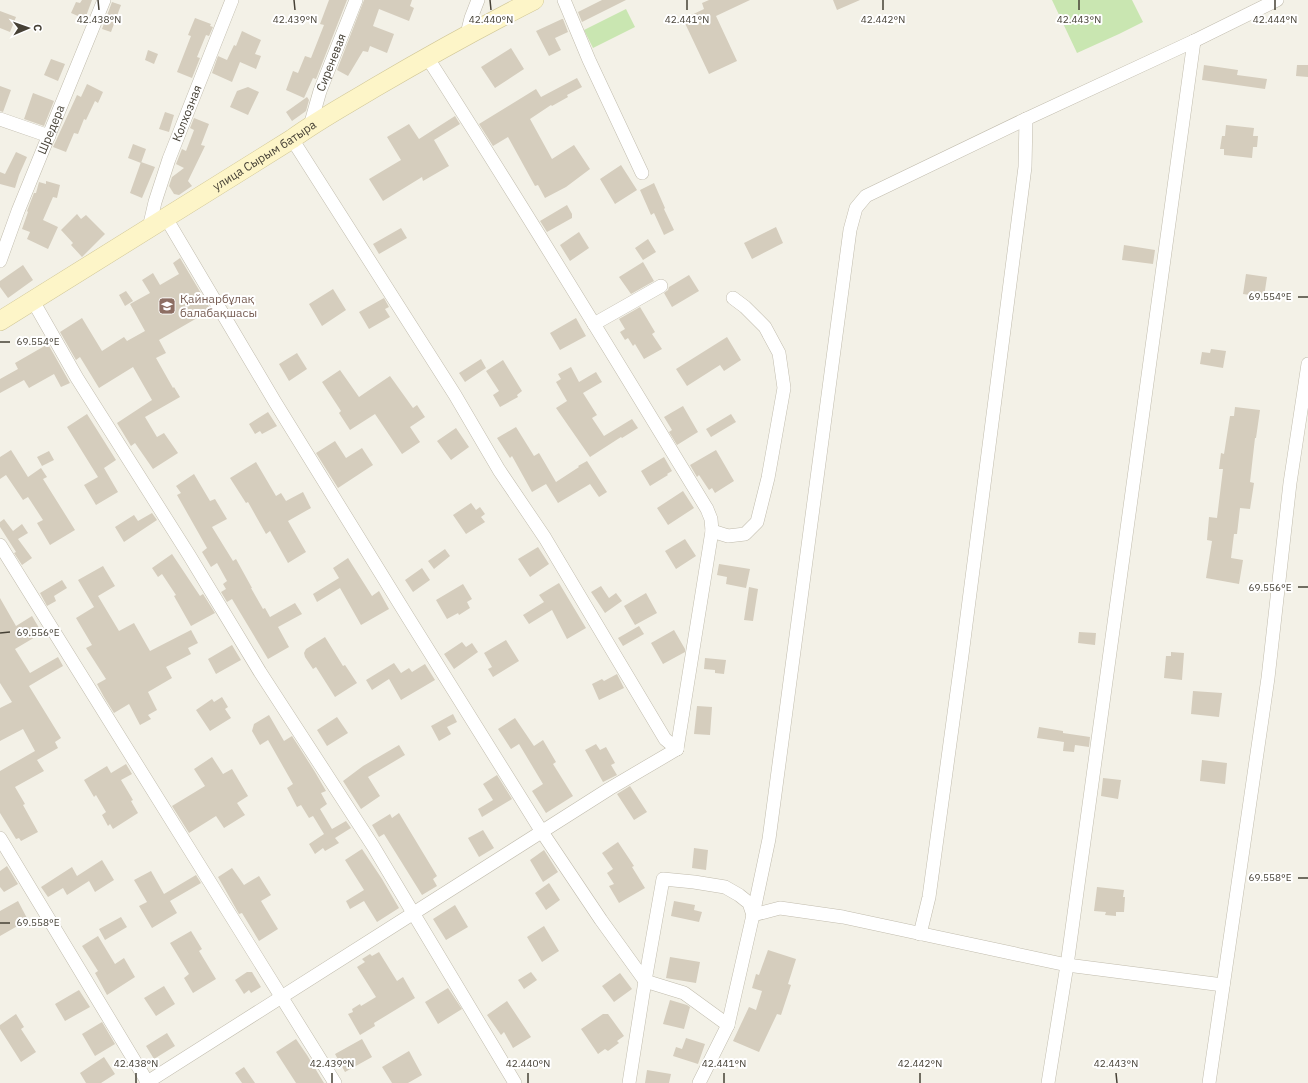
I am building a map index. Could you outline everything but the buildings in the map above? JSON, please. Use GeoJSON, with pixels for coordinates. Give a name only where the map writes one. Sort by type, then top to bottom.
{"type":"FeatureCollection","features":[{"type":"Feature","properties":{"kind":"street","name":"Шредера"},"geometry":{"type":"LineString","coordinates":[[0,261],[18,211],[104,0]]}},
{"type":"Feature","properties":{"kind":"street","name":"Колхозная"},"geometry":{"type":"LineString","coordinates":[[149,228],[155,202],[169,159],[232,0]]}},
{"type":"Feature","properties":{"kind":"street","name":"Сиреневая"},"geometry":{"type":"LineString","coordinates":[[310,126],[320,91],[356,0]]}},
{"type":"Feature","properties":{"kind":"street"},"geometry":{"type":"LineString","coordinates":[[467,34],[478,0]]}},
{"type":"Feature","properties":{"kind":"street","name":"улица Сырым батыра"},"geometry":{"type":"LineString","coordinates":[[0,321],[292,139],[310,126],[467,34],[534,0]]}},
{"type":"Feature","properties":{"kind":"street"},"geometry":{"type":"LineString","coordinates":[[564,0],[589,60],[642,174]]}},
{"type":"Feature","properties":{"kind":"street"},"geometry":{"type":"LineString","coordinates":[[699,1083],[728,1025],[769,839],[849,238],[856,208],[866,196],[1026,119],[1194,41],[1277,0]]}},
{"type":"Feature","properties":{"kind":"street"},"geometry":{"type":"LineString","coordinates":[[1048,1083],[1067,965],[1194,41]]}},
{"type":"Feature","properties":{"kind":"street"},"geometry":{"type":"LineString","coordinates":[[427,57],[482,142],[594,324],[707,509],[711,519],[712,531],[677,749]]}},
{"type":"Feature","properties":{"kind":"street"},"geometry":{"type":"LineString","coordinates":[[0,119],[49,136]]}},
{"type":"Feature","properties":{"kind":"street"},"geometry":{"type":"LineString","coordinates":[[920,934],[929,897],[963,647],[1025,167],[1026,119]]}},
{"type":"Feature","properties":{"kind":"street"},"geometry":{"type":"LineString","coordinates":[[292,139],[455,395],[499,470],[545,538],[665,739],[677,749]]}},
{"type":"Feature","properties":{"kind":"street"},"geometry":{"type":"LineString","coordinates":[[166,218],[275,402],[542,832],[601,920],[646,981],[684,993],[728,1025]]}},
{"type":"Feature","properties":{"kind":"street"},"geometry":{"type":"LineString","coordinates":[[594,324],[661,286]]}},
{"type":"Feature","properties":{"kind":"street"},"geometry":{"type":"LineString","coordinates":[[712,531],[728,536],[745,534],[757,522],[768,478],[784,388],[779,353],[765,327],[746,307],[733,298]]}},
{"type":"Feature","properties":{"kind":"street"},"geometry":{"type":"LineString","coordinates":[[33,301],[77,378],[189,555],[260,672],[373,846],[515,1083]]}},
{"type":"Feature","properties":{"kind":"street"},"geometry":{"type":"LineString","coordinates":[[1209,1083],[1268,678],[1290,483],[1308,364]]}},
{"type":"Feature","properties":{"kind":"street"},"geometry":{"type":"LineString","coordinates":[[0,545],[335,1083]]}},
{"type":"Feature","properties":{"kind":"street"},"geometry":{"type":"LineString","coordinates":[[0,838],[148,1083],[282,996],[414,914],[609,789],[677,749]]}},
{"type":"Feature","properties":{"kind":"street"},"geometry":{"type":"LineString","coordinates":[[629,1083],[664,879],[694,882],[725,888],[739,895],[749,903],[753,915]]}},
{"type":"Feature","properties":{"kind":"street"},"geometry":{"type":"LineString","coordinates":[[753,915],[780,908],[843,917],[1067,965],[1223,985]]}},
{"type":"Feature","properties":{"kind":"green space"},"geometry":{"type":"Polygon","coordinates":[[[1052,0],[1132,0],[1143,22],[1077,53],[1052,0]]]}},
{"type":"Feature","properties":{"kind":"green space"},"geometry":{"type":"Polygon","coordinates":[[[626,9],[635,27],[593,48],[584,30],[626,9]]]}},
{"type":"Feature","properties":{"kind":"place","name":"Қайнарбұлақ балабақшасы"},"geometry":{"type":"Point","coordinates":[167,306]}}]}
